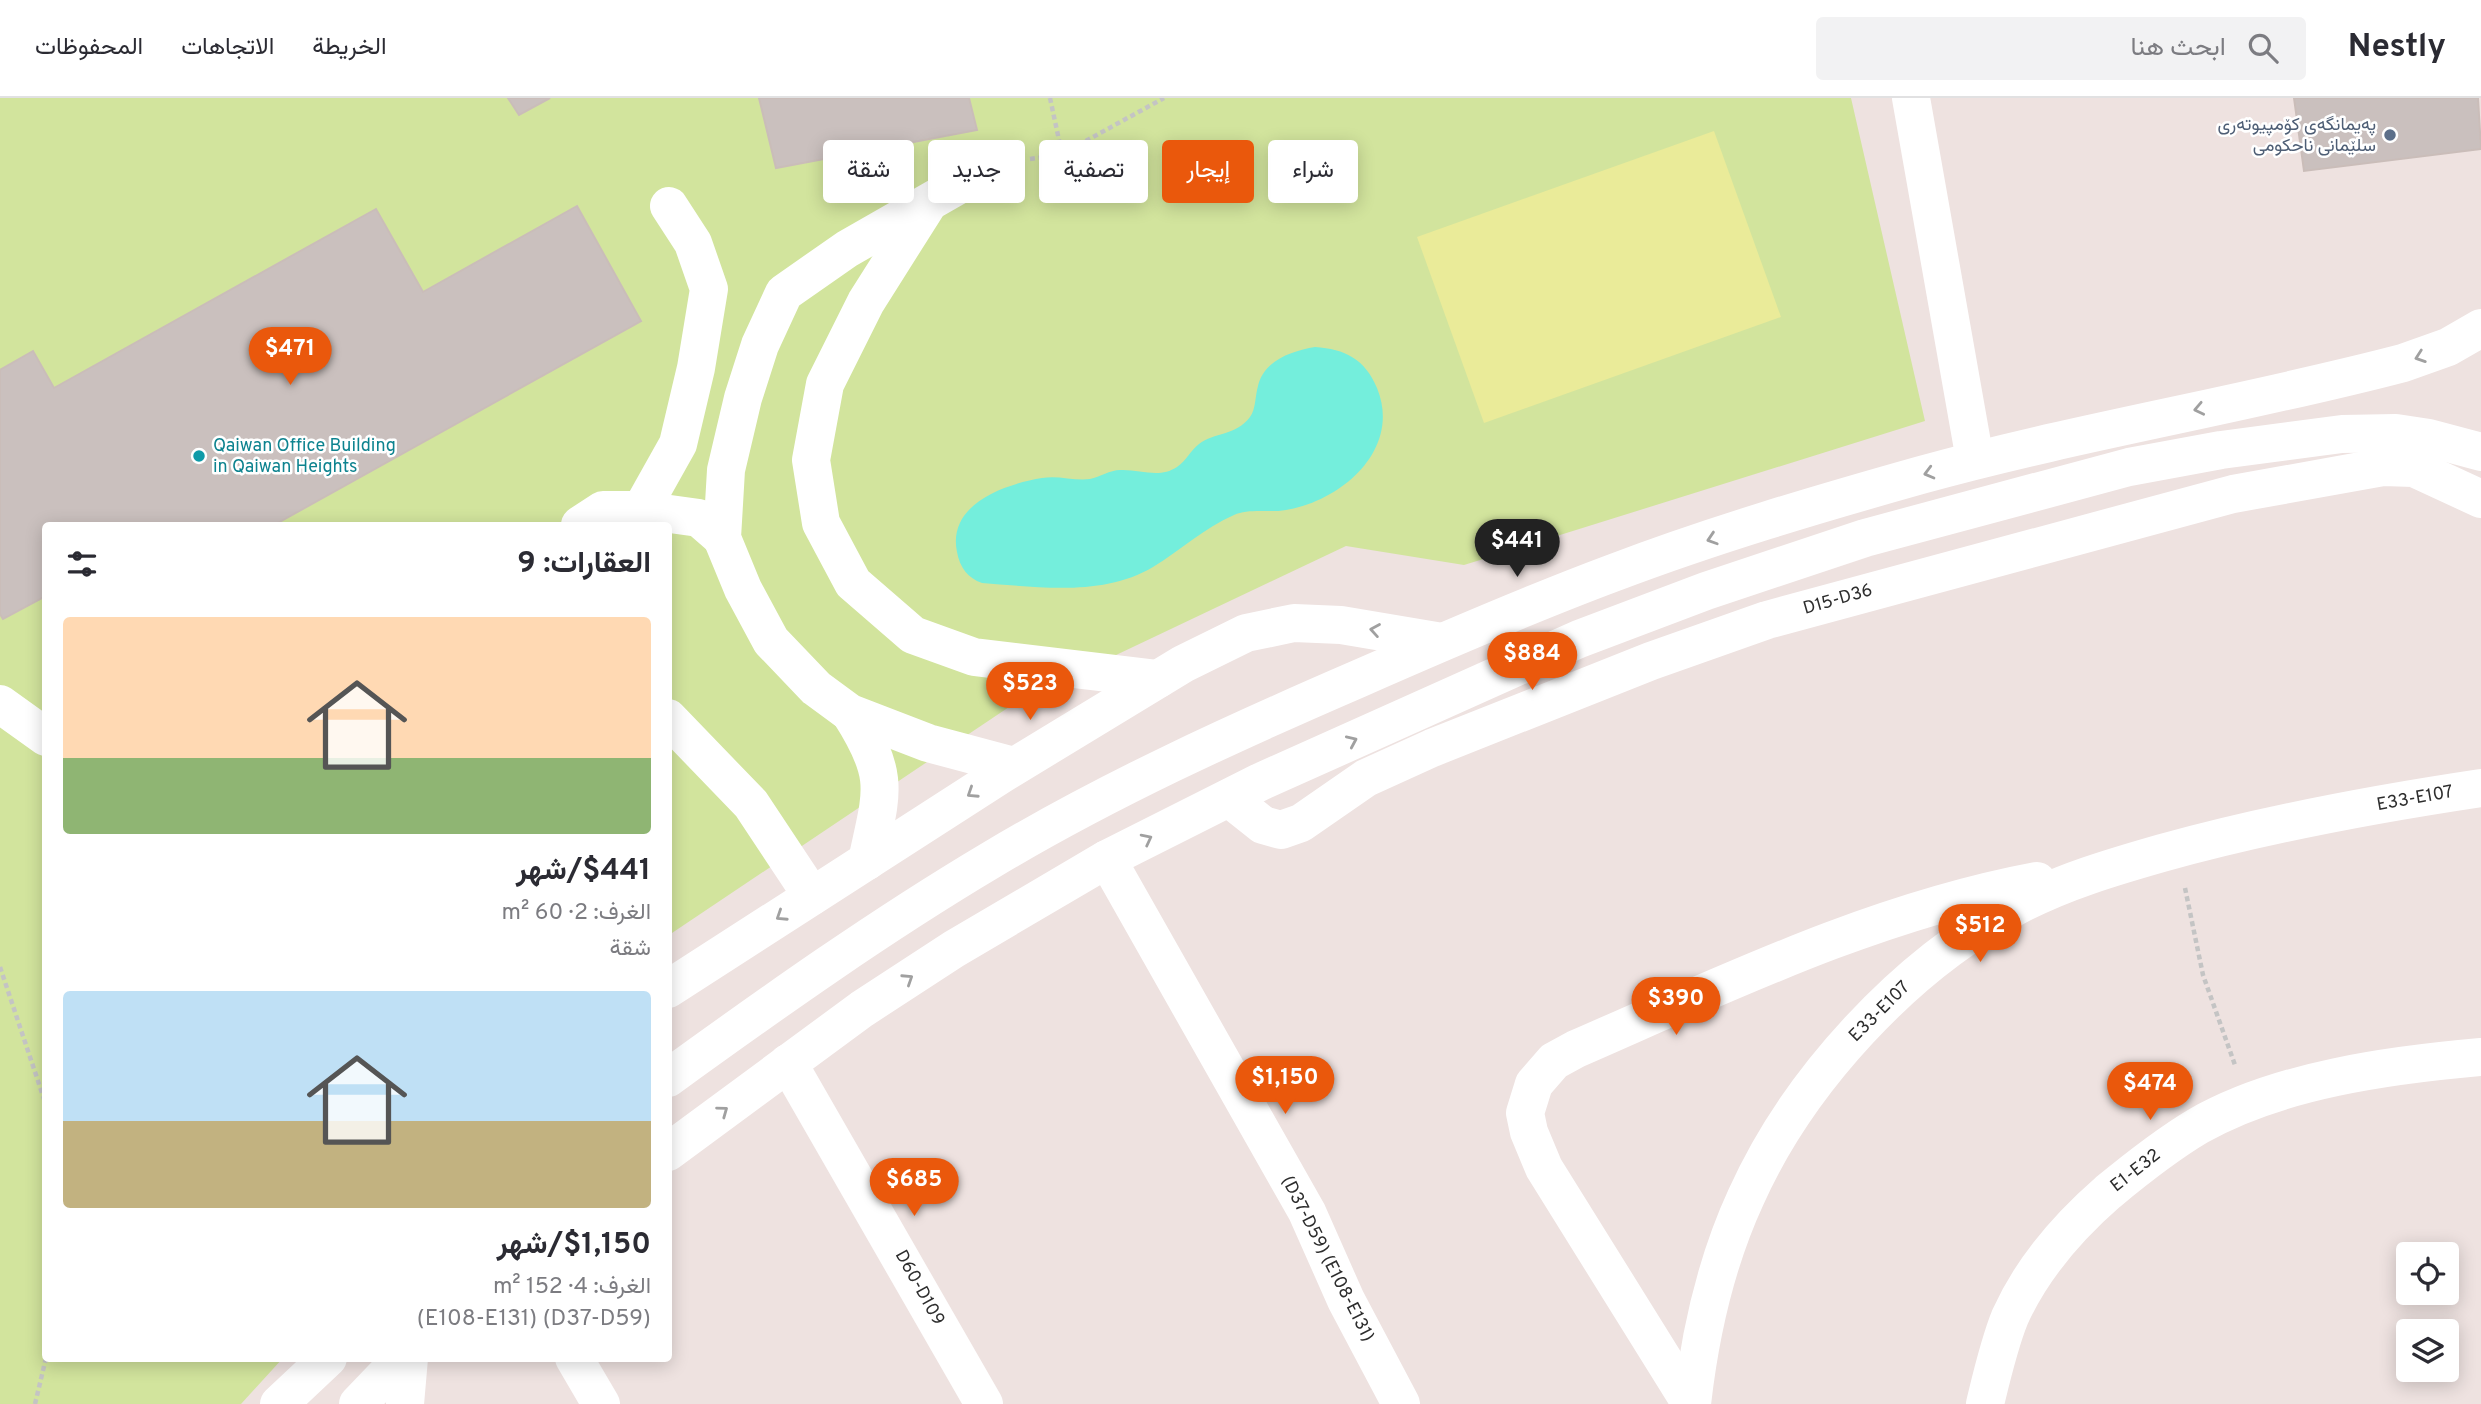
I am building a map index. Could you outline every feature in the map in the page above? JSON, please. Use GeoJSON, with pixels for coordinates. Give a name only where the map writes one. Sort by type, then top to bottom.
{"type":"FeatureCollection","features":[{"type":"Feature","properties":{"kind":"street"},"geometry":{"type":"LineString","coordinates":[[1912,98],[1975,460]]}},
{"type":"Feature","properties":{"kind":"street"},"geometry":{"type":"LineString","coordinates":[[928,204],[847,249],[784,293],[760,345],[743,398],[726,470],[722,538],[743,589],[771,641],[816,688],[850,713],[928,743],[1014,766]]}},
{"type":"Feature","properties":{"kind":"street"},"geometry":{"type":"LineString","coordinates":[[928,204],[866,302],[825,384],[811,460],[821,523],[853,583],[913,635],[974,657],[1158,679]]}},
{"type":"Feature","properties":{"kind":"street"},"geometry":{"type":"LineString","coordinates":[[641,510],[678,444],[696,368],[709,289],[693,243],[669,206]]}},
{"type":"Feature","properties":{"kind":"street"},"geometry":{"type":"LineString","coordinates":[[672,1075],[824,968],[990,860],[1149,774],[1442,642],[1614,572],[1728,534],[1975,460],[2379,370],[2448,347],[2481,328]]}},
{"type":"Feature","properties":{"kind":"street"},"geometry":{"type":"LineString","coordinates":[[672,1149],[862,1009],[954,949],[1107,859],[1230,798],[1580,639],[1706,592],[1865,538],[2129,467],[2221,450],[2342,434],[2396,433],[2429,438],[2481,452]]}},
{"type":"Feature","properties":{"kind":"street"},"geometry":{"type":"LineString","coordinates":[[2221,450],[2233,494]]}},
{"type":"Feature","properties":{"kind":"street","name":"D15-D36"},"geometry":{"type":"LineString","coordinates":[[1230,798],[1263,825],[1281,830],[1301,823],[1366,778],[1432,748],[1638,666],[1754,625],[2233,494],[2383,467],[2414,468],[2481,499]]}},
{"type":"Feature","properties":{"kind":"street"},"geometry":{"type":"LineString","coordinates":[[585,522],[603,510],[641,510],[699,518],[722,538]]}},
{"type":"Feature","properties":{"kind":"street"},"geometry":{"type":"LineString","coordinates":[[672,986],[1014,766],[1158,679],[1246,633],[1294,623],[1341,625],[1442,642]]}},
{"type":"Feature","properties":{"kind":"street"},"geometry":{"type":"LineString","coordinates":[[0,704],[42,734]]}},
{"type":"Feature","properties":{"kind":"street"},"geometry":{"type":"LineString","coordinates":[[850,713],[874,752],[881,774],[881,802],[867,861]]}},
{"type":"Feature","properties":{"kind":"street"},"geometry":{"type":"LineString","coordinates":[[672,722],[751,804],[811,896]]}},
{"type":"Feature","properties":{"kind":"street","name":"E33-E107"},"geometry":{"type":"LineString","coordinates":[[1691,1404],[1704,1320],[1731,1232],[1747,1194],[1796,1111],[1847,1043],[1912,980],[1978,929],[2061,886],[2116,866],[2298,820],[2481,788]]}},
{"type":"Feature","properties":{"kind":"street","name":"(D37-D59) (E108-E131)"},"geometry":{"type":"LineString","coordinates":[[1107,859],[1307,1212],[1346,1300],[1401,1404]]}},
{"type":"Feature","properties":{"kind":"street"},"geometry":{"type":"LineString","coordinates":[[1691,1404],[1535,1150],[1525,1112],[1527,1098],[1543,1071],[1576,1049],[1796,953],[1927,908],[2015,885],[2116,866]]}},
{"type":"Feature","properties":{"kind":"street"},"geometry":{"type":"LineString","coordinates":[[672,954],[715,959]]}},
{"type":"Feature","properties":{"kind":"street","name":"E1-E32"},"geometry":{"type":"LineString","coordinates":[[1985,1404],[2010,1317],[2045,1258],[2084,1213],[2143,1163],[2199,1126],[2249,1102],[2306,1083],[2481,1057]]}},
{"type":"Feature","properties":{"kind":"street","name":"D60-D109"},"geometry":{"type":"LineString","coordinates":[[788,1063],[985,1404]]}},
{"type":"Feature","properties":{"kind":"street"},"geometry":{"type":"LineString","coordinates":[[295,1382],[322,1362]]}},
{"type":"Feature","properties":{"kind":"street"},"geometry":{"type":"LineString","coordinates":[[358,1404],[398,1362]]}},
{"type":"Feature","properties":{"kind":"street"},"geometry":{"type":"LineString","coordinates":[[405,1404],[409,1362]]}},
{"type":"Feature","properties":{"kind":"street"},"geometry":{"type":"LineString","coordinates":[[576,1362],[601,1404]]}},
{"type":"Feature","properties":{"kind":"path"},"geometry":{"type":"LineString","coordinates":[[1050,98],[1059,140]]}},
{"type":"Feature","properties":{"kind":"path"},"geometry":{"type":"LineString","coordinates":[[1088,140],[1164,98]]}},
{"type":"Feature","properties":{"kind":"path"},"geometry":{"type":"LineString","coordinates":[[2177,849],[2203,975],[2249,1102]]}},
{"type":"Feature","properties":{"kind":"path"},"geometry":{"type":"LineString","coordinates":[[0,967],[42,1093]]}},
{"type":"Feature","properties":{"kind":"path"},"geometry":{"type":"LineString","coordinates":[[35,1404],[45,1362]]}},
{"type":"Feature","properties":{"kind":"green space"},"geometry":{"type":"Polygon","coordinates":[[[0,98],[1851,98],[1925,421],[1464,565],[1346,546],[1015,703],[672,933],[672,522],[42,522],[42,1362],[279,1362],[241,1404],[0,1404],[0,98]]]}},
{"type":"Feature","properties":{"kind":"green space"},"geometry":{"type":"Polygon","coordinates":[[[1714,131],[1781,317],[1484,423],[1417,237],[1714,131]]]}},
{"type":"Feature","properties":{"kind":"water"},"geometry":{"type":"Polygon","coordinates":[[[1315,347],[1345,353],[1360,363],[1377,388],[1383,410],[1381,432],[1374,451],[1346,484],[1327,496],[1286,510],[1234,515],[1153,567],[1113,583],[1048,588],[982,583],[963,568],[957,552],[956,535],[961,521],[982,499],[1012,485],[1042,478],[1094,478],[1116,470],[1156,473],[1170,471],[1180,465],[1196,446],[1238,428],[1250,417],[1261,377],[1273,363],[1288,354],[1315,347]]]}},
{"type":"Feature","properties":{"kind":"building"},"geometry":{"type":"Polygon","coordinates":[[[508,98],[550,98],[519,115],[508,98]]]}},
{"type":"Feature","properties":{"kind":"building"},"geometry":{"type":"Polygon","coordinates":[[[759,98],[969,98],[977,130],[914,142],[823,140],[823,159],[776,168],[759,98]]]}},
{"type":"Feature","properties":{"kind":"building","name":"پەیمانگەی کۆمپیوتەری سلێمانی ناحکومی"},"geometry":{"type":"Polygon","coordinates":[[[2294,98],[2478,98],[2481,149],[2304,171],[2294,98]]]}},
{"type":"Feature","properties":{"kind":"building","name":"Qaiwan Office Building in Qaiwan Heights"},"geometry":{"type":"Polygon","coordinates":[[[577,206],[641,321],[279,522],[42,522],[42,598],[3,619],[0,614],[0,370],[33,351],[54,388],[376,209],[423,292],[577,206]]]}},
{"type":"Feature","properties":{"kind":"place","name":"پەیمانگەی کۆمپیوتەری سلێمانی ناحکومی"},"geometry":{"type":"Point","coordinates":[2390,135]}},
{"type":"Feature","properties":{"kind":"place","name":"Qaiwan Office Building in Qaiwan Heights"},"geometry":{"type":"Point","coordinates":[199,456]}}]}
